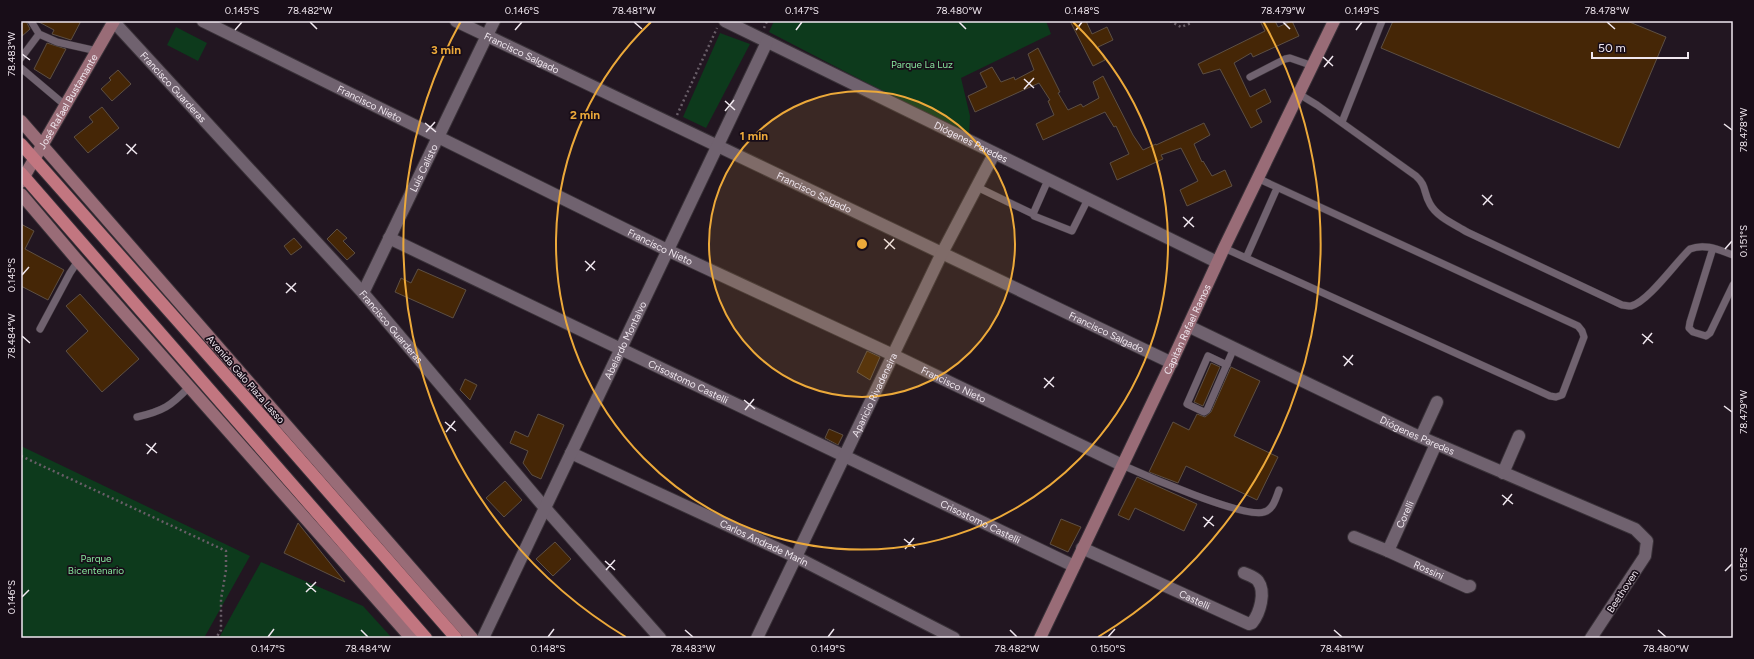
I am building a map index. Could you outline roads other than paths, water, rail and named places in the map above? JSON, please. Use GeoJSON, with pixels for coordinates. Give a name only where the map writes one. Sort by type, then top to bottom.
{"type":"FeatureCollection","features":[{"type":"Feature","properties":{"kind":"main road","name":"Capitan Rafael Ramos"},"geometry":{"type":"LineString","coordinates":[[1040,638],[1172,363],[1217,262],[1257,178],[1334,21]]}},
{"type":"Feature","properties":{"kind":"main road","name":"José Rafael Bustamante"},"geometry":{"type":"LineString","coordinates":[[22,177],[35,160],[114,22]]}},
{"type":"Feature","properties":{"kind":"main road","name":"Avenida Galo Plaza Lasso"},"geometry":{"type":"LineString","coordinates":[[21,121],[472,638]]}},
{"type":"Feature","properties":{"kind":"main road","name":"Avenida Galo Plaza Lasso"},"geometry":{"type":"LineString","coordinates":[[21,144],[456,638]]}},
{"type":"Feature","properties":{"kind":"main road"},"geometry":{"type":"LineString","coordinates":[[22,177],[426,638]]}},
{"type":"Feature","properties":{"kind":"main road"},"geometry":{"type":"LineString","coordinates":[[21,194],[78,261],[411,638]]}},
{"type":"Feature","properties":{"kind":"street","name":"Francisco Nieto"},"geometry":{"type":"LineString","coordinates":[[203,21],[667,250],[893,355],[1122,465]]}},
{"type":"Feature","properties":{"kind":"street","name":"Francisco Salgado"},"geometry":{"type":"LineString","coordinates":[[456,21],[1172,363]]}},
{"type":"Feature","properties":{"kind":"street","name":"Luis Calisto"},"geometry":{"type":"LineString","coordinates":[[363,293],[494,21]]}},
{"type":"Feature","properties":{"kind":"street","name":"Francisco Guarderas"},"geometry":{"type":"LineString","coordinates":[[114,22],[363,293],[545,508],[660,638]]}},
{"type":"Feature","properties":{"kind":"street","name":"Diógenes Paredes"},"geometry":{"type":"LineString","coordinates":[[722,23],[767,42],[1217,262]]}},
{"type":"Feature","properties":{"kind":"street","name":"Abelardo Montalvo"},"geometry":{"type":"LineString","coordinates":[[483,638],[767,42]]}},
{"type":"Feature","properties":{"kind":"street","name":"Aparicio Rivadeneira"},"geometry":{"type":"LineString","coordinates":[[757,638],[942,253],[994,154]]}},
{"type":"Feature","properties":{"kind":"street","name":"Crisostomo Castelli"},"geometry":{"type":"LineString","coordinates":[[389,238],[1074,566]]}},
{"type":"Feature","properties":{"kind":"street","name":"Diógenes Paredes"},"geometry":{"type":"LineString","coordinates":[[1188,326],[1436,444],[1635,529],[1646,541]]}},
{"type":"Feature","properties":{"kind":"street"},"geometry":{"type":"LineString","coordinates":[[1421,437],[1437,402]]}},
{"type":"Feature","properties":{"kind":"street"},"geometry":{"type":"LineString","coordinates":[[1503,472],[1519,436]]}},
{"type":"Feature","properties":{"kind":"street","name":"Corelli"},"geometry":{"type":"LineString","coordinates":[[1388,551],[1436,444]]}},
{"type":"Feature","properties":{"kind":"street","name":"Carlos Andrade Marín"},"geometry":{"type":"LineString","coordinates":[[571,454],[796,557],[954,638]]}},
{"type":"Feature","properties":{"kind":"street"},"geometry":{"type":"LineString","coordinates":[[1354,537],[1388,551]]}},
{"type":"Feature","properties":{"kind":"street","name":"Beethoven"},"geometry":{"type":"LineString","coordinates":[[1591,638],[1645,556],[1646,541]]}},
{"type":"Feature","properties":{"kind":"street","name":"Castelli"},"geometry":{"type":"LineString","coordinates":[[1082,548],[1248,624],[1252,623],[1259,612],[1262,591],[1257,580],[1244,573]]}},
{"type":"Feature","properties":{"kind":"street","name":"Rossini"},"geometry":{"type":"LineString","coordinates":[[1388,551],[1467,587],[1470,586]]}},
{"type":"Feature","properties":{"kind":"lane"},"geometry":{"type":"LineString","coordinates":[[31,21],[39,34],[57,42],[97,51]]}},
{"type":"Feature","properties":{"kind":"lane"},"geometry":{"type":"LineString","coordinates":[[1342,122],[1382,21]]}},
{"type":"Feature","properties":{"kind":"lane"},"geometry":{"type":"LineString","coordinates":[[21,58],[39,34]]}},
{"type":"Feature","properties":{"kind":"lane"},"geometry":{"type":"LineString","coordinates":[[1250,77],[1285,58],[1290,58],[1313,66]]}},
{"type":"Feature","properties":{"kind":"lane"},"geometry":{"type":"LineString","coordinates":[[21,68],[66,106]]}},
{"type":"Feature","properties":{"kind":"lane"},"geometry":{"type":"LineString","coordinates":[[1299,94],[1342,122],[1416,176],[1423,182],[1430,205],[1440,215],[1449,221],[1467,232],[1622,305],[1630,306],[1638,302],[1652,290],[1690,249],[1697,247],[1713,248],[1733,255]]}},
{"type":"Feature","properties":{"kind":"lane"},"geometry":{"type":"LineString","coordinates":[[1224,248],[1550,396],[1556,397],[1562,395],[1584,337],[1578,326],[1257,178]]}},
{"type":"Feature","properties":{"kind":"lane"},"geometry":{"type":"LineString","coordinates":[[1033,214],[1048,180]]}},
{"type":"Feature","properties":{"kind":"lane"},"geometry":{"type":"LineString","coordinates":[[977,187],[1033,214],[1034,216],[1072,231],[1088,199]]}},
{"type":"Feature","properties":{"kind":"lane"},"geometry":{"type":"LineString","coordinates":[[1246,258],[1277,188]]}},
{"type":"Feature","properties":{"kind":"lane"},"geometry":{"type":"LineString","coordinates":[[1713,248],[1690,322],[1690,328],[1693,332],[1706,336],[1710,333],[1733,285]]}},
{"type":"Feature","properties":{"kind":"lane"},"geometry":{"type":"LineString","coordinates":[[40,329],[78,261]]}},
{"type":"Feature","properties":{"kind":"lane"},"geometry":{"type":"LineString","coordinates":[[1227,365],[1208,356],[1187,404],[1204,412],[1207,410],[1227,365],[1234,348]]}},
{"type":"Feature","properties":{"kind":"lane"},"geometry":{"type":"LineString","coordinates":[[137,417],[158,412],[177,400],[189,387]]}},
{"type":"Feature","properties":{"kind":"lane"},"geometry":{"type":"LineString","coordinates":[[1122,465],[1187,492],[1238,509],[1252,512],[1265,512],[1275,502],[1280,490]]}},
{"type":"Feature","properties":{"kind":"park label","name":"Parque La Luz"},"geometry":{"type":"Point","coordinates":[922,64]}},
{"type":"Feature","properties":{"kind":"park label","name":"Parque Bicentenario"},"geometry":{"type":"Point","coordinates":[96,564]}}]}
